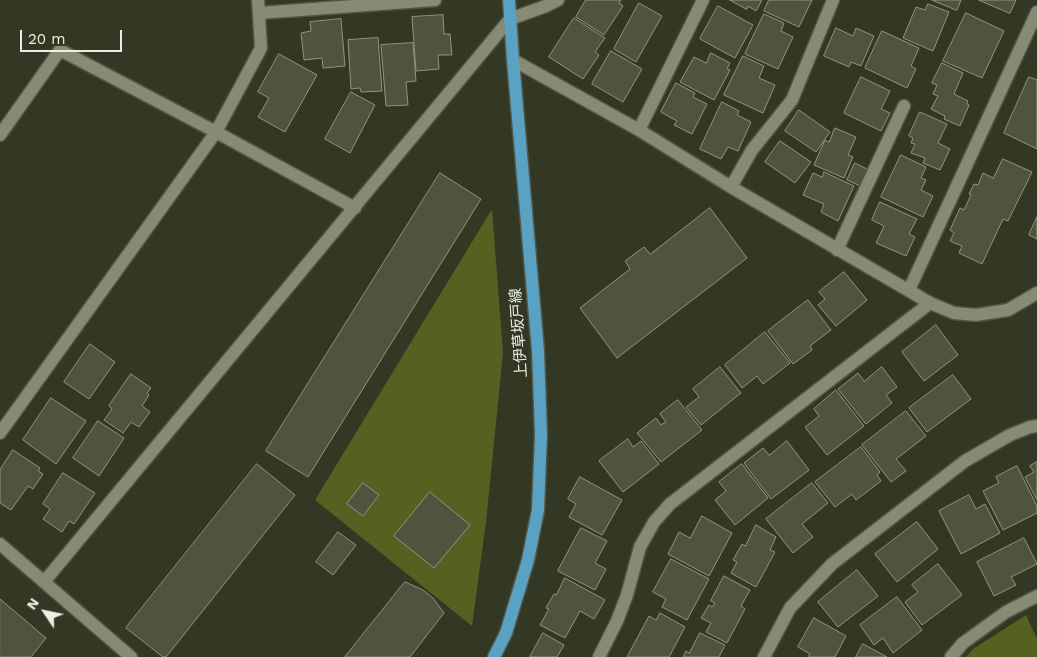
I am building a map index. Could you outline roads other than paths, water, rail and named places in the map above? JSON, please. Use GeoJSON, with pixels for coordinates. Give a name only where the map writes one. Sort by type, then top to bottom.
{"type":"FeatureCollection","features":[{"type":"Feature","properties":{"kind":"main road","name":"上伊草坂戸線"},"geometry":{"type":"LineString","coordinates":[[494,657],[506,633],[528,560],[538,510],[541,434],[538,351],[508,0]]}},
{"type":"Feature","properties":{"kind":"street"},"geometry":{"type":"LineString","coordinates":[[0,433],[216,132],[261,48],[258,0]]}},
{"type":"Feature","properties":{"kind":"street"},"geometry":{"type":"LineString","coordinates":[[259,13],[435,0]]}},
{"type":"Feature","properties":{"kind":"street"},"geometry":{"type":"LineString","coordinates":[[44,582],[510,19],[558,0]]}},
{"type":"Feature","properties":{"kind":"street"},"geometry":{"type":"LineString","coordinates":[[639,130],[704,0]]}},
{"type":"Feature","properties":{"kind":"street"},"geometry":{"type":"LineString","coordinates":[[731,187],[752,150],[792,100],[834,0]]}},
{"type":"Feature","properties":{"kind":"street"},"geometry":{"type":"LineString","coordinates":[[909,290],[1037,12]]}},
{"type":"Feature","properties":{"kind":"street"},"geometry":{"type":"LineString","coordinates":[[0,135],[60,50],[355,208]]}},
{"type":"Feature","properties":{"kind":"street"},"geometry":{"type":"LineString","coordinates":[[513,60],[639,130],[731,187],[930,303],[954,313],[976,315],[1008,310],[1037,293]]}},
{"type":"Feature","properties":{"kind":"street"},"geometry":{"type":"LineString","coordinates":[[837,250],[904,106]]}},
{"type":"Feature","properties":{"kind":"street"},"geometry":{"type":"LineString","coordinates":[[599,657],[618,621],[640,546],[654,522],[670,504],[930,303]]}},
{"type":"Feature","properties":{"kind":"street"},"geometry":{"type":"LineString","coordinates":[[764,657],[790,608],[832,564],[966,461],[1010,436],[1037,426]]}},
{"type":"Feature","properties":{"kind":"street"},"geometry":{"type":"LineString","coordinates":[[0,544],[131,657]]}},
{"type":"Feature","properties":{"kind":"street"},"geometry":{"type":"LineString","coordinates":[[951,657],[963,643],[1006,612],[1037,596]]}}]}
